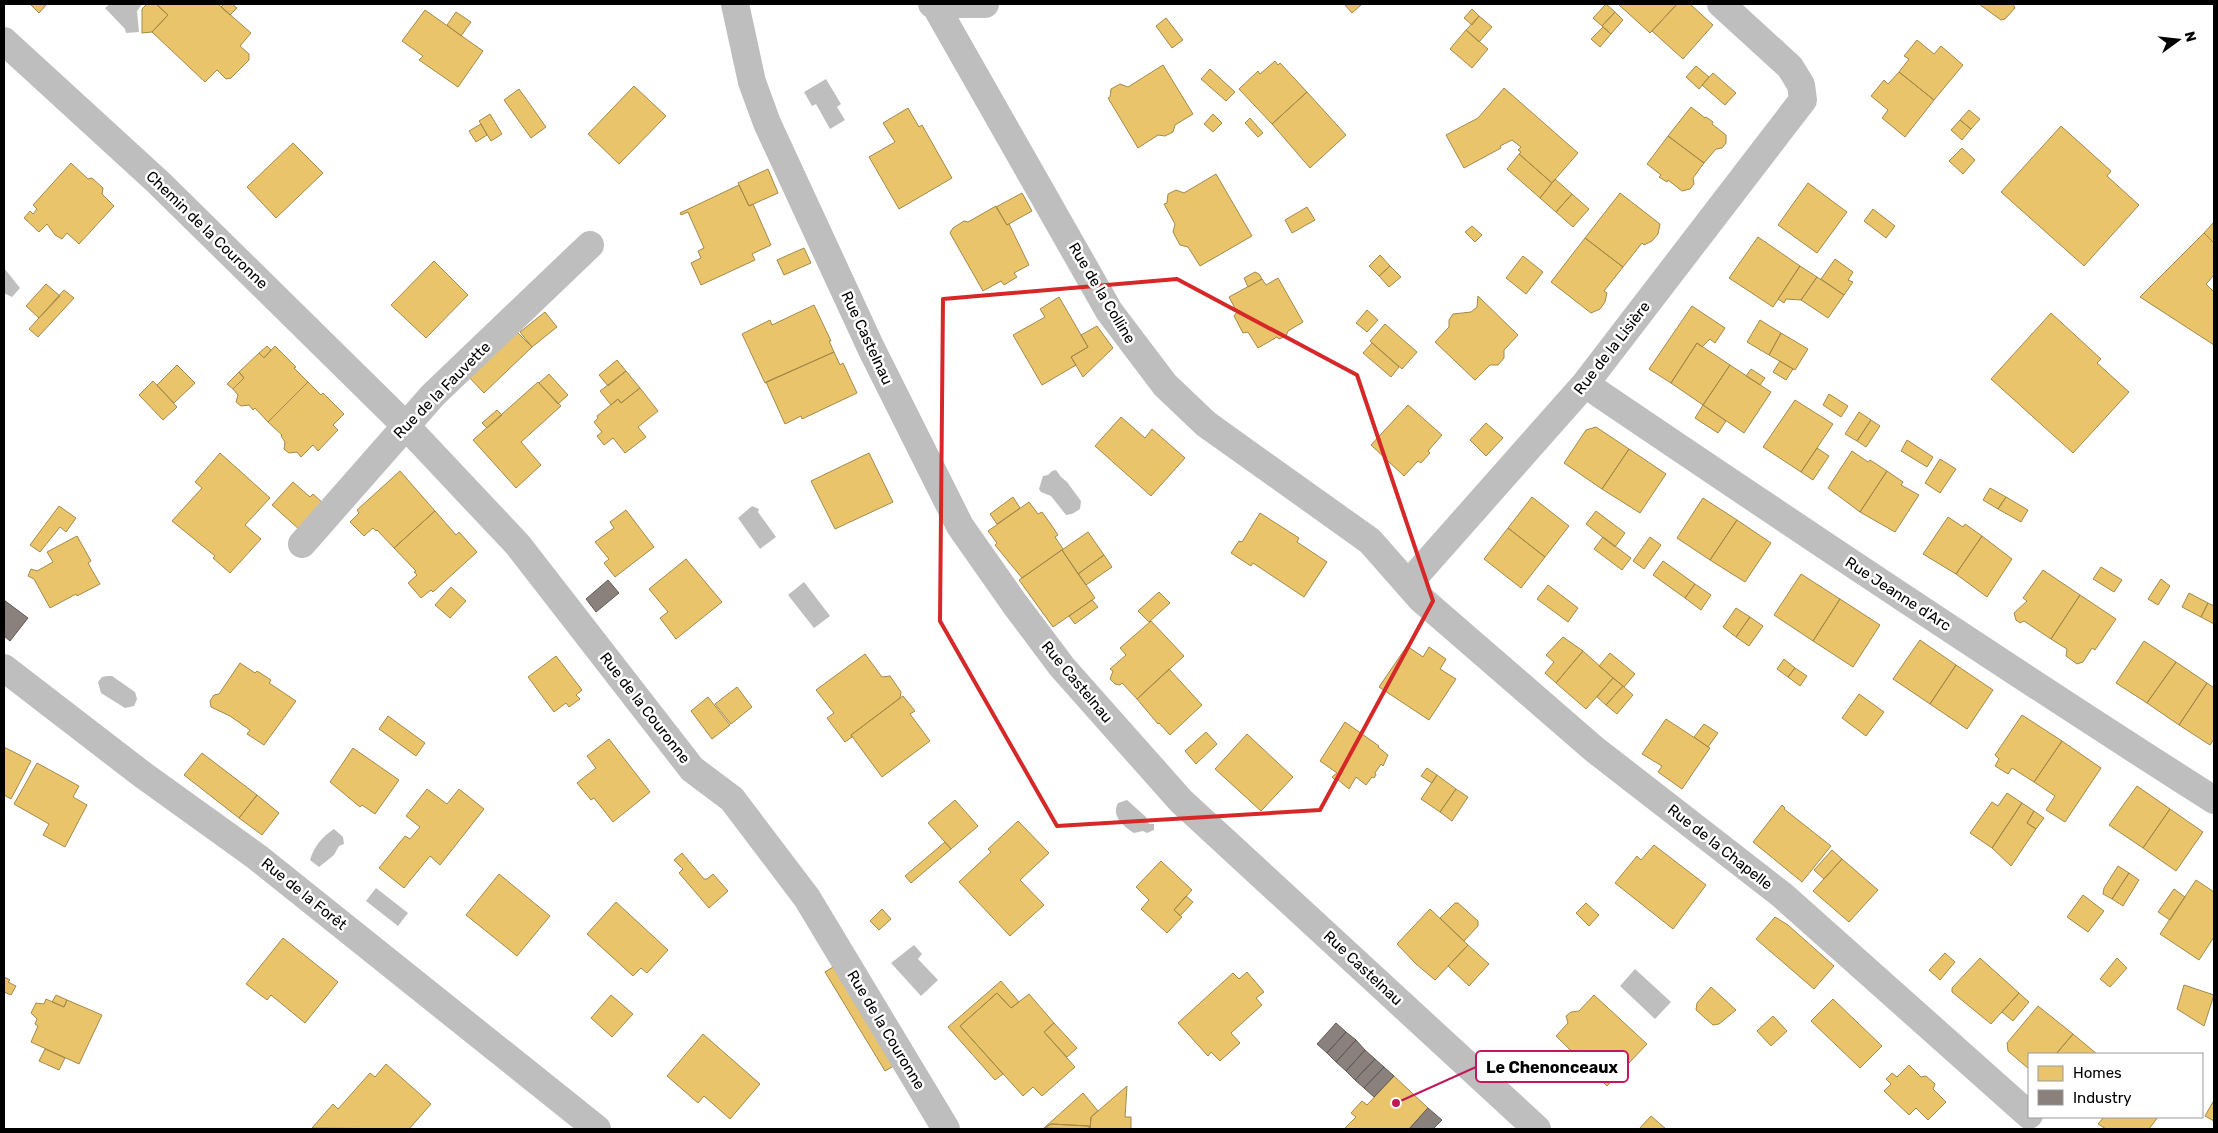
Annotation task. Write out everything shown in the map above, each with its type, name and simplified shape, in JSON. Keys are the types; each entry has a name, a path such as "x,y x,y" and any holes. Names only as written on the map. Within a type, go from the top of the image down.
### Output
{"street":[{"name":"Rue Castelnau","path":"736,4 752,82 767,123 871,348 960,526 1062,667 1181,801 1537,1129"},
{"path":"933,4 986,4"},
{"name":"Rue de la Colline","path":"933,4 1109,311 1164,385 1206,424 1370,541 1408,584"},
{"name":"Rue de la Lisière","path":"1408,584 1585,384 1803,100 1801,85 1790,67 1721,4"},
{"name":"Chemin de la Couronne","path":"4,41 158,182 405,425"},
{"name":"Rue de la Fauvette","path":"302,544 433,395 590,245"},
{"name":"Rue Jeanne d'Arc","path":"1585,384 2004,664 2214,800"},
{"name":"Rue de la Couronne","path":"405,425 518,545 692,769 732,799 807,898 946,1129"},
{"name":"Rue de la Chapelle","path":"1408,584 1421,599 1594,749 1782,895 2028,1114"},
{"name":"Rue de la Forêt","path":"4,668 143,775 257,857 597,1129"},
{"name":"Rue de la Chapelle","path":"2033,1118 2047,1129"}],"highlighted area":[{"path":"1177,279 1357,375 1433,601 1320,810 1057,826 940,621 943,299"}],"shaded area":[{"path":"110,4 142,4 137,11 139,32 126,33 125,29 105,8"},
{"path":"826,79 841,104 837,107 845,120 830,129 816,104 812,106 804,92"},
{"path":"4,268 20,288 12,297 4,293"},
{"path":"1056,470 1081,501 1080,509 1072,514 1066,515 1051,496 1041,492 1039,489 1043,476"},
{"path":"752,506 759,509 758,512 776,537 760,549 738,518"},
{"path":"804,582 830,616 814,628 788,595"},
{"path":"112,676 135,692 137,699 134,706 125,708 101,693 98,682 102,677"},
{"path":"1127,800 1146,817 1149,824 1154,824 1154,830 1147,833 1143,831 1134,833 1122,824 1117,816 1116,808 1118,803"},
{"path":"334,829 343,837 344,844 339,846 334,855 319,867 310,860 319,842"},
{"path":"376,888 408,913 398,926 366,901"},
{"path":"914,945 922,954 918,959 938,980 921,996 891,963"},
{"path":"1635,969 1671,1002 1655,1019 1620,986"}],"building: Homes":[{"path":"30,4 47,4 39,13"},
{"path":"147,4 156,4 168,15 152,32 142,33 142,9"},
{"path":"156,4 218,4 251,33 240,46 249,54 249,60 231,78 226,79 217,70 205,82 152,32 168,15"},
{"path":"224,4 232,4 237,8 230,15 221,7"},
{"path":"1344,4 1362,4 1352,13"},
{"path":"1606,4 1615,12 1602,26 1593,18"},
{"path":"1618,4 1677,4 1650,33"},
{"path":"1677,4 1690,4 1713,25 1683,59 1652,31"},
{"path":"1979,4 2013,4 2015,8 2005,19 2001,20"},
{"path":"1472,9 1479,16 1472,25 1464,18"},
{"path":"425,10 483,51 458,87 419,60 423,56 402,41"},
{"path":"456,12 471,22 461,36 447,25"},
{"path":"1615,12 1623,20 1611,34 1602,26"},
{"path":"1479,16 1492,27 1479,42 1466,30"},
{"path":"1166,18 1183,40 1172,48 1156,26"},
{"path":"1603,27 1611,34 1600,47 1591,39"},
{"path":"1466,30 1488,49 1472,68 1450,49"},
{"path":"1917,40 1934,54 1941,46 1963,65 1934,100 1899,72 1909,59 1904,56"},
{"path":"1275,61 1278,65 1280,63 1307,92 1272,124 1239,89 1258,71 1260,74"},
{"path":"1163,65 1193,114 1175,125 1173,132 1165,136 1158,135 1138,148 1108,98 1110,97 1111,89 1120,84 1128,87"},
{"path":"1696,66 1709,77 1699,89 1686,77"},
{"path":"1210,69 1235,92 1226,101 1201,79"},
{"path":"1899,72 1934,100 1905,137 1882,118 1888,110 1871,96 1884,80 1888,84"},
{"path":"1713,73 1736,93 1725,105 1702,85"},
{"path":"634,86 666,116 619,164 588,134"},
{"path":"1504,88 1578,153 1552,183 1519,154 1521,152 1518,150 1521,147 1512,140 1464,168 1446,135 1478,118"},
{"path":"519,89 546,127 531,138 504,100"},
{"path":"1307,92 1346,135 1310,168 1272,124"},
{"path":"1691,107 1713,122 1712,124 1726,135 1726,143 1722,148 1716,149 1704,163 1668,136"},
{"path":"908,108 919,127 922,125 952,178 899,209 869,157 895,142 883,123"},
{"path":"1969,110 1980,119 1971,129 1960,120"},
{"path":"490,114 502,134 491,141 479,121"},
{"path":"1213,114 1222,123 1213,132 1204,124"},
{"path":"1250,118 1263,133 1258,137 1245,123"},
{"path":"1960,120 1971,129 1962,140 1951,130"},
{"path":"481,124 487,135 476,142 469,131"},
{"path":"2061,126 2111,171 2107,176 2139,205 2084,266 2001,192"},
{"path":"1668,136 1704,163 1693,178 1694,184 1690,189 1682,191 1668,180 1667,182 1659,177 1661,175 1647,164"},
{"path":"293,143 323,173 276,218 247,187"},
{"path":"1962,148 1975,160 1963,174 1949,161"},
{"path":"1519,154 1552,183 1540,198 1507,169"},
{"path":"71,163 88,179 92,178 103,188 102,194 114,206 79,244 67,233 62,239 55,235 47,224 39,232 24,218 30,211 33,214 37,209 33,205"},
{"path":"768,169 778,193 749,206 738,183"},
{"path":"1216,174 1252,236 1200,266 1188,247 1180,245 1173,232 1175,224 1164,204 1167,203 1168,194 1176,190 1184,193"},
{"path":"1555,179 1572,194 1556,212 1540,198"},
{"path":"1808,183 1847,212 1817,253 1778,225"},
{"path":"739,185 749,206 753,204 771,245 752,254 755,260 701,285 691,263 701,258 698,251 704,248 688,212 681,215 680,213"},
{"path":"1022,193 1032,211 1007,225 996,207"},
{"path":"1620,193 1660,224 1658,234 1652,241 1644,245 1642,243 1623,267 1585,238"},
{"path":"1572,194 1589,209 1573,227 1556,212"},
{"path":"996,206 1007,225 1009,224 1029,265 1014,273 1017,277 1004,285 1001,281 983,291 950,233 953,228 964,221 968,222"},
{"path":"1307,207 1315,220 1292,233 1285,220"},
{"path":"1873,209 1895,226 1886,238 1864,221"},
{"path":"2214,222 2214,243 2204,233"},
{"path":"1472,226 1482,235 1475,242 1465,232"},
{"path":"2204,233 2214,243 2214,275 2206,284 2214,292 2214,345 2140,297"},
{"path":"1758,237 1800,266 1773,307 1729,278"},
{"path":"1585,238 1623,267 1604,291 1607,293 1605,302 1600,309 1591,313 1551,282"},
{"path":"804,248 811,263 784,275 777,260"},
{"path":"1380,255 1390,266 1379,276 1369,266"},
{"path":"1523,256 1543,272 1526,294 1506,278"},
{"path":"1835,259 1853,272 1848,280 1853,282 1844,295 1821,279"},
{"path":"434,261 468,295 426,338 391,305"},
{"path":"1390,266 1401,277 1389,287 1379,276"},
{"path":"1800,266 1817,277 1801,300 1786,299 1784,303 1778,299"},
{"path":"1255,272 1262,279 1248,287 1244,278"},
{"path":"1817,277 1844,295 1828,318 1801,300"},
{"path":"1278,278 1303,322 1288,331 1286,336 1279,339 1277,337 1258,348 1248,332 1243,333 1234,316 1237,312 1229,297 1262,279 1266,285"},
{"path":"46,284 60,296 39,318 26,306"},
{"path":"64,290 74,298 38,337 29,329"},
{"path":"1478,296 1518,335 1504,350 1504,358 1498,365 1490,365 1475,380 1435,342 1449,327 1449,320 1453,314 1471,312 1477,307"},
{"path":"1059,297 1088,347 1071,357 1076,365 1042,385 1013,335 1045,317 1040,309"},
{"path":"814,305 831,341 829,341 834,352 765,383 742,334 770,320 772,325"},
{"path":"1692,306 1725,328 1715,343 1710,339 1702,347 1697,343 1671,383 1649,369"},
{"path":"1367,310 1378,320 1367,332 1356,323"},
{"path":"545,312 557,327 532,347 520,332"},
{"path":"2051,313 2101,359 2097,363 2129,392 2073,453 1991,379"},
{"path":"1760,320 1781,333 1769,355 1747,342"},
{"path":"1385,324 1417,352 1402,369 1370,341"},
{"path":"1097,326 1113,348 1083,377 1071,357 1088,347 1081,335"},
{"path":"514,329 532,347 484,393 466,374"},
{"path":"1781,333 1808,349 1795,370 1769,355"},
{"path":"1372,343 1399,367 1391,377 1363,353"},
{"path":"1697,343 1730,365 1703,405 1671,383"},
{"path":"267,346 271,350 264,358 259,353"},
{"path":"275,346 308,382 268,422 255,408 253,410 249,405 241,406 236,402 238,395 233,389 244,378 239,372 259,353 264,358"},
{"path":"834,352 840,365 843,363 857,393 802,419 801,416 785,424 766,382"},
{"path":"617,360 626,371 608,386 599,375"},
{"path":"1780,361 1793,369 1786,380 1773,372"},
{"path":"177,365 195,383 174,403 157,385"},
{"path":"1730,365 1771,392 1744,433 1703,405"},
{"path":"1751,369 1765,378 1760,385 1746,376"},
{"path":"626,371 640,388 621,403 618,399 611,405 600,391"},
{"path":"239,372 244,378 233,389 227,384"},
{"path":"549,374 568,395 558,404 539,383"},
{"path":"153,381 177,407 163,420 139,395"},
{"path":"308,382 321,395 323,393 344,414 333,425 338,430 318,451 313,445 301,457 297,452 289,453 284,449 285,442 282,435 268,422"},
{"path":"538,382 561,406 521,442 541,465 516,488 473,440"},
{"path":"640,388 658,411 638,427 646,437 625,453 613,438 604,445 597,436 602,432 594,422 598,418 597,416 618,399 621,403"},
{"path":"1829,394 1848,406 1841,417 1823,405"},
{"path":"1795,400 1833,424 1801,472 1763,447"},
{"path":"1408,405 1442,435 1428,451 1430,453 1421,463 1418,461 1404,476 1371,445"},
{"path":"1703,405 1726,421 1718,433 1695,418"},
{"path":"497,410 502,415 487,428 482,423"},
{"path":"1859,412 1871,420 1857,441 1845,434"},
{"path":"1121,417 1145,438 1152,429 1185,458 1151,496 1095,446"},
{"path":"1871,420 1880,426 1866,447 1857,441"},
{"path":"1486,423 1503,438 1486,456 1470,440"},
{"path":"1596,427 1629,449 1602,489 1564,463 1586,430"},
{"path":"1907,440 1933,457 1927,467 1901,451"},
{"path":"1817,448 1829,456 1813,480 1801,472"},
{"path":"1629,449 1666,474 1640,513 1602,489"},
{"path":"1852,451 1868,462 1870,460 1887,471 1860,512 1828,488"},
{"path":"220,453 270,498 245,525 261,539 230,573 213,558 215,556 172,521 202,488 195,482"},
{"path":"869,453 893,502 835,529 811,481"},
{"path":"1940,459 1956,469 1940,493 1925,483"},
{"path":"400,471 435,511 394,548 377,530 373,528 364,536 350,522 359,513 357,510"},
{"path":"1887,471 1903,482 1901,485 1919,495 1895,532 1860,512"},
{"path":"293,482 310,497 313,494 324,504 300,530 272,505"},
{"path":"1990,488 2006,497 1998,509 1983,500"},
{"path":"1013,497 1020,508 997,524 990,514"},
{"path":"1532,497 1569,526 1545,557 1508,528"},
{"path":"2006,497 2028,510 2021,522 1998,509"},
{"path":"1703,498 1737,520 1710,560 1677,538"},
{"path":"1029,502 1038,514 1042,512 1058,535 1055,537 1063,549 1022,578 995,545 997,543 988,531"},
{"path":"59,506 76,518 66,532 60,527 40,552 30,545"},
{"path":"626,510 654,547 615,577 604,563 609,559 595,542 614,528 610,522"},
{"path":"435,511 456,535 459,532 477,552 433,592 431,590 421,598 408,583 417,575 414,572 416,571 394,548"},
{"path":"1596,511 1625,533 1615,547 1586,524"},
{"path":"1260,513 1299,538 1297,542 1327,562 1304,597 1253,563 1251,566 1231,553 1239,541 1242,542"},
{"path":"1948,517 1963,527 1965,524 1982,536 1956,574 1923,554"},
{"path":"1737,520 1771,543 1745,582 1710,560"},
{"path":"1508,528 1545,557 1521,588 1484,559"},
{"path":"1088,532 1104,555 1078,574 1062,550"},
{"path":"77,536 91,561 88,563 100,584 50,608 34,579 28,576 31,569 37,571 53,562 47,552"},
{"path":"1982,536 2012,559 1987,597 1956,574"},
{"path":"1603,537 1631,558 1622,570 1594,549"},
{"path":"1650,537 1661,545 1644,569 1633,561"},
{"path":"1062,550 1095,598 1053,627 1019,580"},
{"path":"1104,555 1112,567 1086,585 1078,574"},
{"path":"686,559 722,602 676,639 660,618 668,612 649,589"},
{"path":"1663,561 1695,584 1685,598 1653,575"},
{"path":"2101,567 2122,580 2114,592 2093,579"},
{"path":"2043,570 2080,595 2051,639 2024,621 2020,623 2016,620 2014,613 2027,601 2023,598"},
{"path":"1801,574 1840,599 1813,641 1774,615"},
{"path":"2161,579 2170,586 2158,605 2148,599"},
{"path":"1695,584 1711,595 1701,610 1685,598"},
{"path":"1548,585 1578,608 1568,622 1537,599"},
{"path":"451,587 466,601 450,618 435,605"},
{"path":"1159,592 1170,603 1149,622 1138,611"},
{"path":"2189,593 2208,603 2201,617 2182,607"},
{"path":"2080,595 2116,619 2095,650 2092,648 2083,662 2077,664 2066,656 2067,649 2051,639"},
{"path":"1840,599 1880,625 1853,667 1813,641"},
{"path":"1092,600 1098,607 1075,624 1069,616"},
{"path":"2208,603 2214,606 2214,624 2201,617"},
{"path":"1736,608 1750,617 1736,637 1723,627"},
{"path":"1750,617 1763,626 1749,646 1736,637"},
{"path":"1151,621 1184,656 1137,699 1122,683 1120,685 1115,684 1110,679 1113,671 1110,669 1126,655 1120,648"},
{"path":"1563,637 1583,651 1556,683 1545,673 1554,662 1546,655"},
{"path":"1920,640 1956,665 1930,704 1893,679"},
{"path":"2144,641 2176,662 2147,703 2116,683"},
{"path":"1407,646 1423,657 1429,647 1446,659 1440,669 1456,679 1429,720 1379,687"},
{"path":"1583,651 1613,678 1586,709 1556,683"},
{"path":"1610,653 1635,674 1624,687 1599,666"},
{"path":"865,654 882,677 890,676 901,692 900,698 851,735 852,737 845,742 827,718 834,713 816,690"},
{"path":"556,656 582,690 576,695 580,699 569,707 566,703 554,712 528,677"},
{"path":"1784,659 1795,668 1788,677 1777,669"},
{"path":"2176,662 2207,683 2179,725 2147,703"},
{"path":"240,663 255,673 257,671 271,680 269,683 296,701 264,745 247,734 250,730 230,716 211,707 210,701 214,695 219,694"},
{"path":"1956,665 1993,690 1967,729 1930,704"},
{"path":"1795,668 1807,676 1800,686 1788,677"},
{"path":"1169,669 1202,705 1170,735 1137,699"},
{"path":"1613,678 1623,686 1606,705 1597,697"},
{"path":"2207,683 2214,688 2214,739 2210,745 2179,725"},
{"path":"1623,686 1633,695 1617,714 1606,705"},
{"path":"737,687 752,707 731,724 715,704"},
{"path":"1859,694 1884,712 1866,736 1842,718"},
{"path":"903,696 915,711 910,714 930,741 882,777 851,735"},
{"path":"708,697 730,725 712,739 691,711"},
{"path":"2022,715 2062,741 2034,782 2012,768 2008,774 1995,766 1999,759 1995,755"},
{"path":"388,716 425,743 416,756 379,729"},
{"path":"1666,719 1710,748 1682,789 1658,772 1662,766 1642,754"},
{"path":"1345,722 1379,746 1388,755 1383,766 1381,764 1374,778 1372,777 1366,785 1356,777 1349,789 1336,778 1335,780 1332,777 1337,773 1320,761"},
{"path":"1704,724 1718,733 1708,747 1694,737"},
{"path":"1206,732 1217,744 1196,764 1185,751"},
{"path":"1247,734 1293,777 1261,811 1215,769"},
{"path":"609,739 650,792 613,822 594,798 591,800 577,783 596,768 587,756"},
{"path":"2062,741 2101,768 2065,822 2046,810 2055,796 2034,782"},
{"path":"4,747 31,761 11,799 4,795"},
{"path":"353,748 399,780 375,814 362,805 360,807 330,782"},
{"path":"202,753 257,795 239,818 184,775"},
{"path":"37,763 79,786 73,797 87,805 65,847 43,835 49,824 14,804"},
{"path":"1427,768 1437,775 1432,783 1421,776"},
{"path":"1437,775 1456,789 1440,812 1421,799"},
{"path":"2137,786 2170,809 2143,848 2109,825"},
{"path":"427,789 447,804 459,789 484,809 440,865 430,856 404,888 379,868 405,836 410,839 420,827 406,816"},
{"path":"1456,789 1468,797 1452,821 1440,812"},
{"path":"2007,793 2022,803 1992,848 1970,833 1992,802 1998,806"},
{"path":"257,795 279,813 262,835 239,818"},
{"path":"955,800 978,826 951,849 928,823"},
{"path":"2022,803 2034,811 2027,823 2036,829 2011,866 1992,848"},
{"path":"1782,805 1784,809 1831,846 1802,882 1753,842"},
{"path":"2170,809 2203,832 2176,871 2143,848"},
{"path":"2034,811 2044,818 2036,829 2027,823"},
{"path":"1018,821 1049,853 1020,880 1044,905 1010,936 959,882 991,852 988,849"},
{"path":"945,842 951,849 911,883 905,876"},
{"path":"1654,845 1706,885 1673,929 1615,883 1637,856 1641,860"},
{"path":"1832,850 1842,859 1824,879 1814,870"},
{"path":"682,853 704,879 713,874 728,891 709,908 679,873 683,869 674,860"},
{"path":"1842,859 1878,890 1849,922 1813,891"},
{"path":"1161,861 1192,890 1174,910 1182,917 1167,933 1141,909 1149,900 1136,887"},
{"path":"2118,866 2129,873 2112,899 2103,894 2104,888"},
{"path":"2129,873 2139,880 2123,906 2112,899"},
{"path":"499,874 550,916 517,956 466,915"},
{"path":"2196,880 2214,892 2214,937 2199,960 2160,934"},
{"path":"2174,889 2185,897 2170,920 2158,912"},
{"path":"2083,895 2104,911 2088,932 2067,917"},
{"path":"1186,896 1193,902 1180,916 1174,910"},
{"path":"616,902 668,950 647,973 641,968 633,976 587,934"},
{"path":"1455,903 1458,903 1478,921 1478,926 1464,941 1440,918"},
{"path":"1586,903 1599,915 1589,926 1576,913"},
{"path":"882,909 891,919 879,930 870,921"},
{"path":"1430,909 1468,945 1435,980 1397,944"},
{"path":"1775,917 1788,925 1834,966 1814,989 1756,939"},
{"path":"283,938 338,982 305,1023 271,995 267,1000 246,984"},
{"path":"1468,945 1489,964 1469,986 1448,966"},
{"path":"1945,953 1955,962 1940,980 1929,970"},
{"path":"1980,958 2019,993 1991,1024 1952,992 1952,988"},
{"path":"2117,958 2127,968 2110,987 2100,979"},
{"path":"838,964 899,1063 885,1071 825,972"},
{"path":"1247,972 1264,992 1256,998 1262,1005 1231,1033 1240,1043 1220,1061 1211,1052 1208,1056 1178,1023 1233,973 1239,979"},
{"path":"4,977 10,980 8,982 16,986 11,995 4,992"},
{"path":"1001,981 1019,1002 1011,1008 997,993 960,1026 1003,1074 995,1080 948,1027"},
{"path":"2184,985 2214,995 2204,1026 2177,1009"},
{"path":"1711,987 1736,1010 1719,1024 1713,1025 1696,1010 1697,1003"},
{"path":"997,993 1011,1008 1029,994 1054,1023 1044,1032 1075,1067 1042,1096 1033,1087 1023,1096 960,1026"},
{"path":"2019,993 2029,1002 2013,1021 2002,1012"},
{"path":"56,995 67,1000 64,1007 52,1002"},
{"path":"611,995 633,1014 612,1037 591,1018"},
{"path":"1594,995 1647,1044 1607,1086 1556,1036 1568,1023 1566,1016 1571,1012 1579,1011"},
{"path":"46,999 64,1007 67,1000 102,1015 79,1064 31,1042 38,1026 35,1024 37,1019 31,1013 36,1003 44,1004"},
{"path":"1833,999 1882,1046 1860,1068 1811,1021"},
{"path":"2038,1006 2073,1034 2057,1053 2028,1053 2028,1068 2008,1051 2007,1043"},
{"path":"1773,1016 1787,1031 1771,1046 1757,1031"},
{"path":"1054,1023 1077,1048 1067,1057 1044,1032"},
{"path":"703,1034 760,1084 730,1119 704,1096 698,1103 667,1076"},
{"path":"2073,1034 2096,1053 2057,1053"},
{"path":"45,1049 65,1058 59,1070 39,1061"},
{"path":"386,1064 431,1104 409,1129 312,1128 333,1104 338,1109 370,1073 375,1077"},
{"path":"1909,1065 1921,1077 1926,1076 1935,1084 1933,1089 1946,1102 1928,1120 1916,1108 1909,1115 1884,1091 1891,1084 1886,1079 1892,1073 1897,1077"},
{"path":"1394,1076 1428,1108 1409,1129 1344,1129 1356,1117 1351,1113 1362,1101 1367,1105"},
{"path":"1127,1086 1125,1117 1131,1117 1131,1129 1090,1129 1091,1117"},
{"path":"1083,1093 1098,1111 1091,1117 1090,1129 1089,1126 1051,1124 1044,1128"},
{"path":"2214,1100 2214,1121 2205,1116"},
{"path":"1651,1116 1666,1129 1639,1129"},
{"path":"2103,1118 2157,1118 2149,1129 2106,1129 2098,1124"},
{"path":"1051,1124 1089,1126 1089,1129 1045,1128"}],"building: Industry":[{"path":"608,580 619,593 596,612 586,599"},
{"path":"4,600 28,618 10,641 4,636"},
{"path":"1336,1023 1346,1032 1327,1053 1317,1044"},
{"path":"1346,1032 1356,1040 1336,1062 1327,1053"},
{"path":"1356,1040 1365,1050 1346,1071 1336,1062"},
{"path":"1365,1050 1375,1059 1355,1080 1346,1071"},
{"path":"1375,1059 1384,1067 1364,1088 1355,1080"},
{"path":"1384,1067 1394,1076 1374,1097 1364,1088"},
{"path":"1428,1108 1442,1120 1433,1129 1409,1129"}],"place":[{"name":"Le Chenonceaux","path":"1396,1103"}]}
